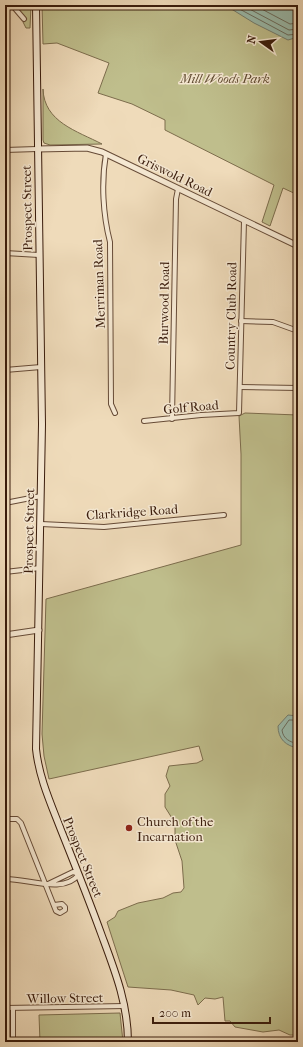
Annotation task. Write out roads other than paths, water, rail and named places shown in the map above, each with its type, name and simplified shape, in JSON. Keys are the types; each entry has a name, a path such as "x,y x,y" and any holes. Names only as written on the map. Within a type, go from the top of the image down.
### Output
{"main road":[{"name":"Prospect Street","path":"36,5 41,366 41,524 35,732 36,754 47,795 79,874 115,971 125,1006 128,1042"}],"street":[{"path":"12,5 24,19"},
{"name":"Griswold Road","path":"37,149 87,148 106,154 298,246"},
{"path":"5,150 37,149"},
{"name":"Merriman Road","path":"106,154 104,171 104,216 110,242 111,404 115,413"},
{"name":"Burwood Road","path":"172,419 176,199 178,189"},
{"name":"Country Club Road","path":"239,413 244,220"},
{"path":"5,253 39,255"},
{"path":"241,321 273,322 298,331"},
{"path":"5,370 41,366"},
{"path":"240,386 298,388"},
{"name":"Golf Road","path":"144,421 239,413"},
{"path":"5,503 41,496"},
{"name":"Clarkridge Road","path":"41,524 104,527 224,515"},
{"path":"5,572 40,568"},
{"path":"5,635 39,630"},
{"path":"5,819 17,819 20,821 54,905"},
{"path":"5,878 21,879 46,885 74,872 79,874"},
{"name":"Willow Street","path":"5,1008 125,1006"},
{"path":"13,1008 13,1042"}],"water":[{"path":"225,5 297,5 298,37 288,40 254,23"},
{"path":"288,715 298,716 298,748 286,744 279,735 278,726"}],"place":[{"name":"Church of the Incarnation","path":"129,828"}],"park label":[{"name":"Mill Woods Park","path":"225,78"}]}
